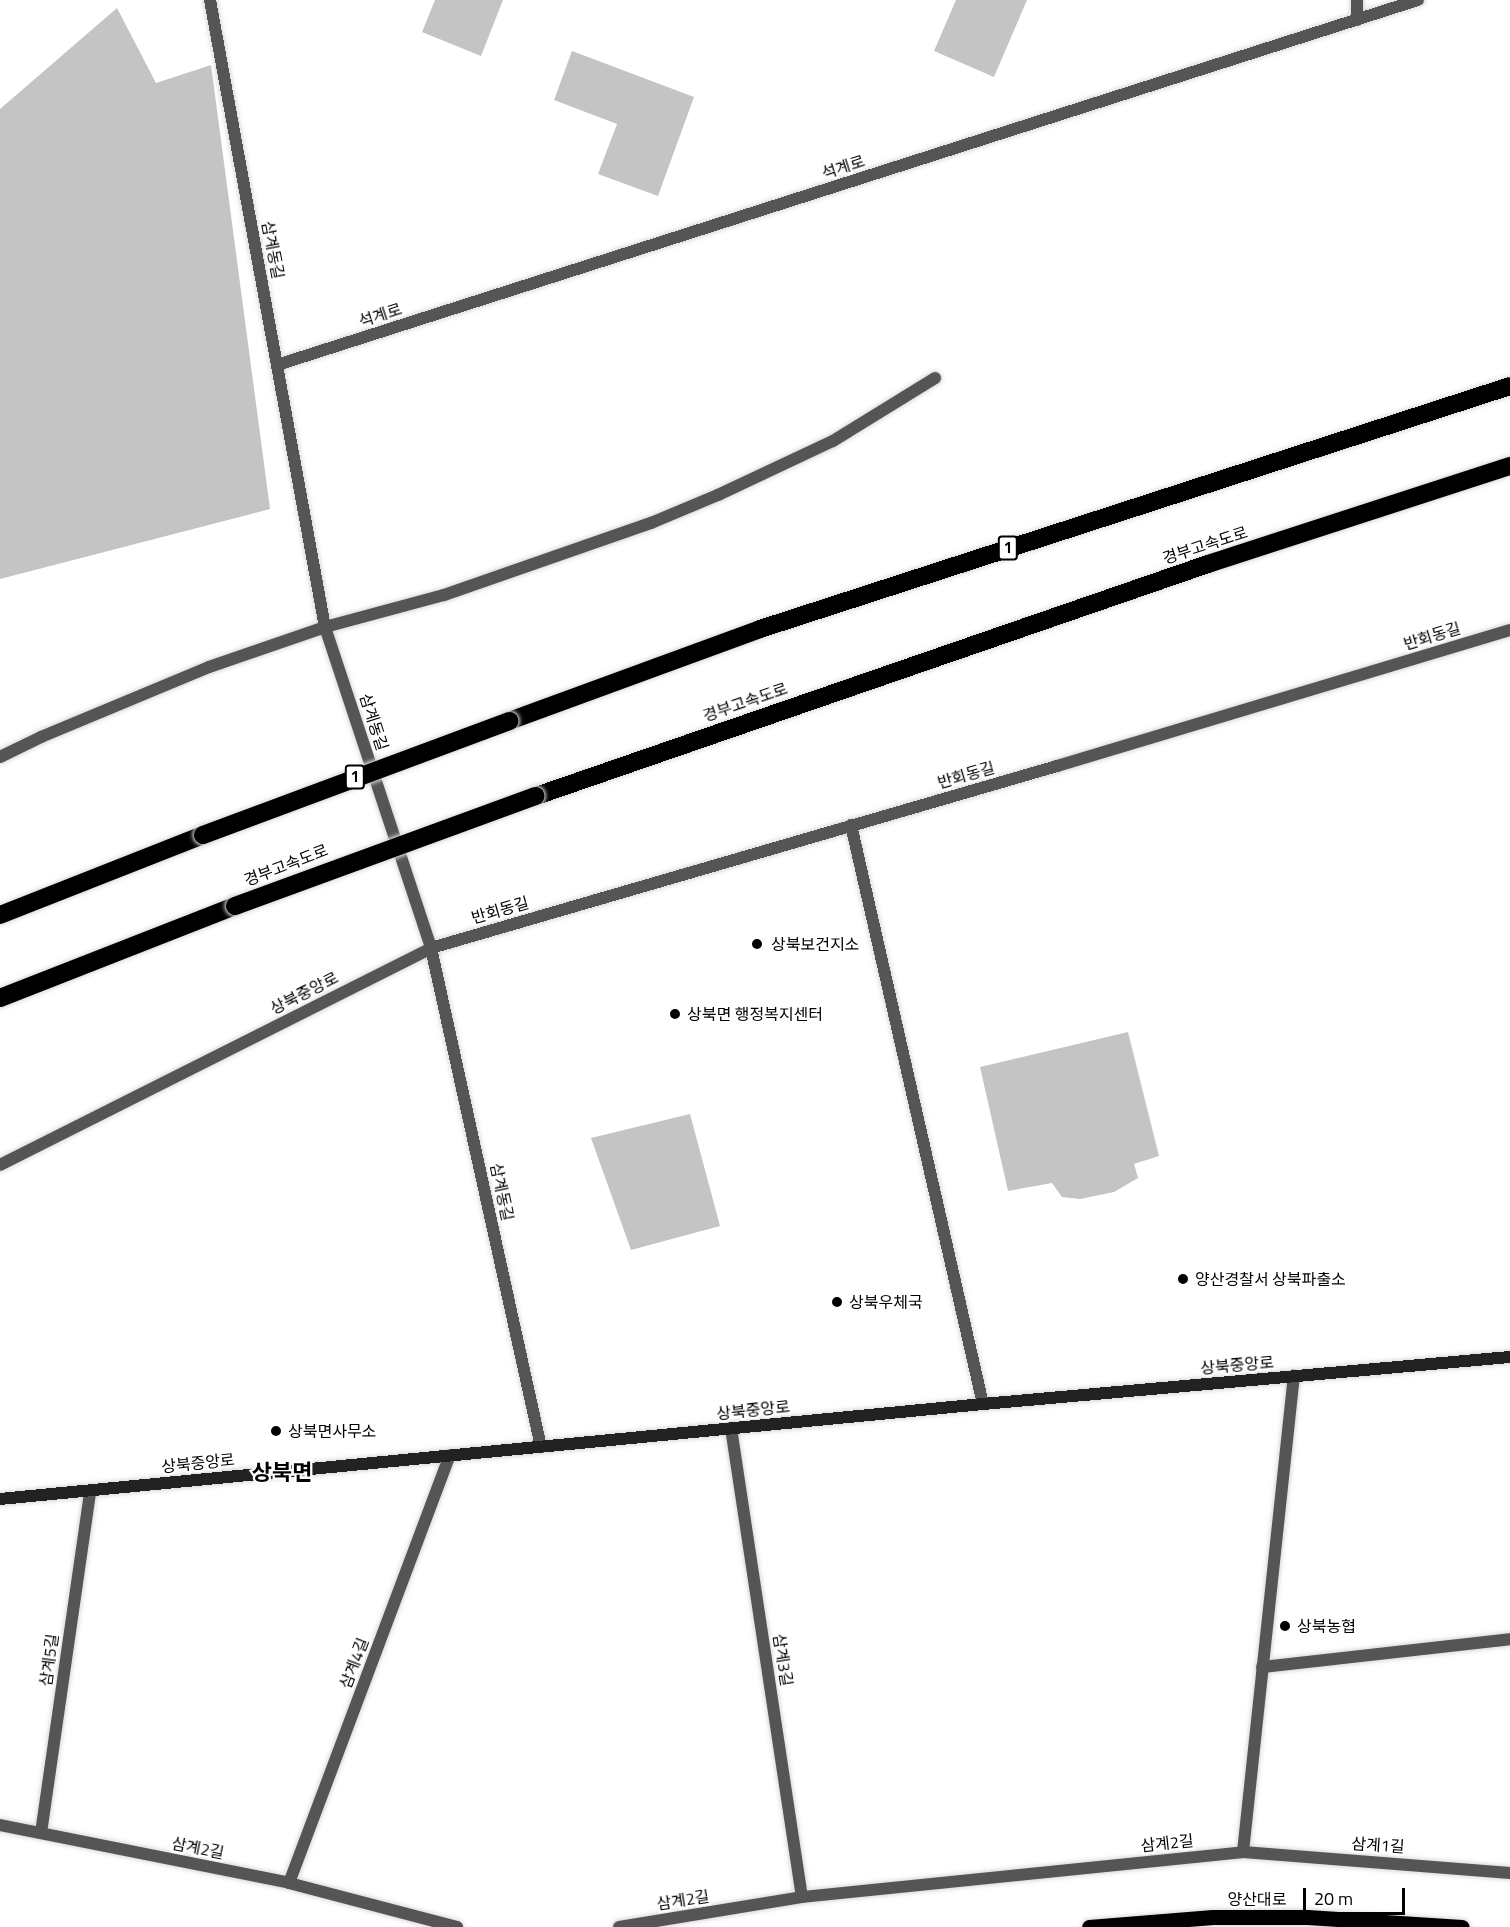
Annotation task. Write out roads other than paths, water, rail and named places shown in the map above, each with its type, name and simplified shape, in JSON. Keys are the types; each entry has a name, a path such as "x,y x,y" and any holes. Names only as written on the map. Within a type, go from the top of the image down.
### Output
{"highway":[{"name":"1","path":"0,915 203,835 760,628 1510,386"},
{"name":"경부고속도로","path":"0,998 235,906 536,796 1197,568 1510,466"}],"main road":[{"name":"상북중앙로","path":"0,1499 983,1404 1510,1357"},
{"name":"양산대로","path":"1089,1927 1224,1917 1307,1917 1462,1927"}],"street":[{"name":"삼계동길","path":"210,0 325,627 431,948 541,1447"},
{"path":"1357,0 1357,20"},
{"name":"석계로","path":"277,365 1418,0"},
{"path":"0,757 41,737 209,667 325,627 444,595 651,522 718,495 833,441 935,378"},
{"name":"반회동길","path":"431,948 1057,766 1510,630"},
{"path":"851,825 983,1404"},
{"name":"상북중앙로","path":"0,1165 431,948"},
{"path":"1243,1852 1294,1376"},
{"name":"삼계3길","path":"731,1428 802,1897"},
{"name":"삼계4길","path":"289,1883 450,1455"},
{"name":"삼계5길","path":"40,1833 90,1491"},
{"path":"1262,1667 1510,1639"},
{"name":"삼계2길","path":"0,1825 289,1883 457,1927"},
{"name":"삼계2길","path":"620,1927 802,1897 1243,1852"},
{"name":"삼계1길","path":"1243,1852 1510,1873"}],"place":[{"name":"상북보건지소","path":"757,944"},
{"name":"상북면 행정복지센터","path":"675,1014"},
{"name":"양산경찰서 상북파출소","path":"1183,1279"},
{"name":"상북우체국","path":"837,1302"},
{"name":"상북면사무소","path":"276,1431"},
{"name":"상북농협","path":"1285,1626"}],"district":[{"name":"상북면","path":"282,1473"}]}
